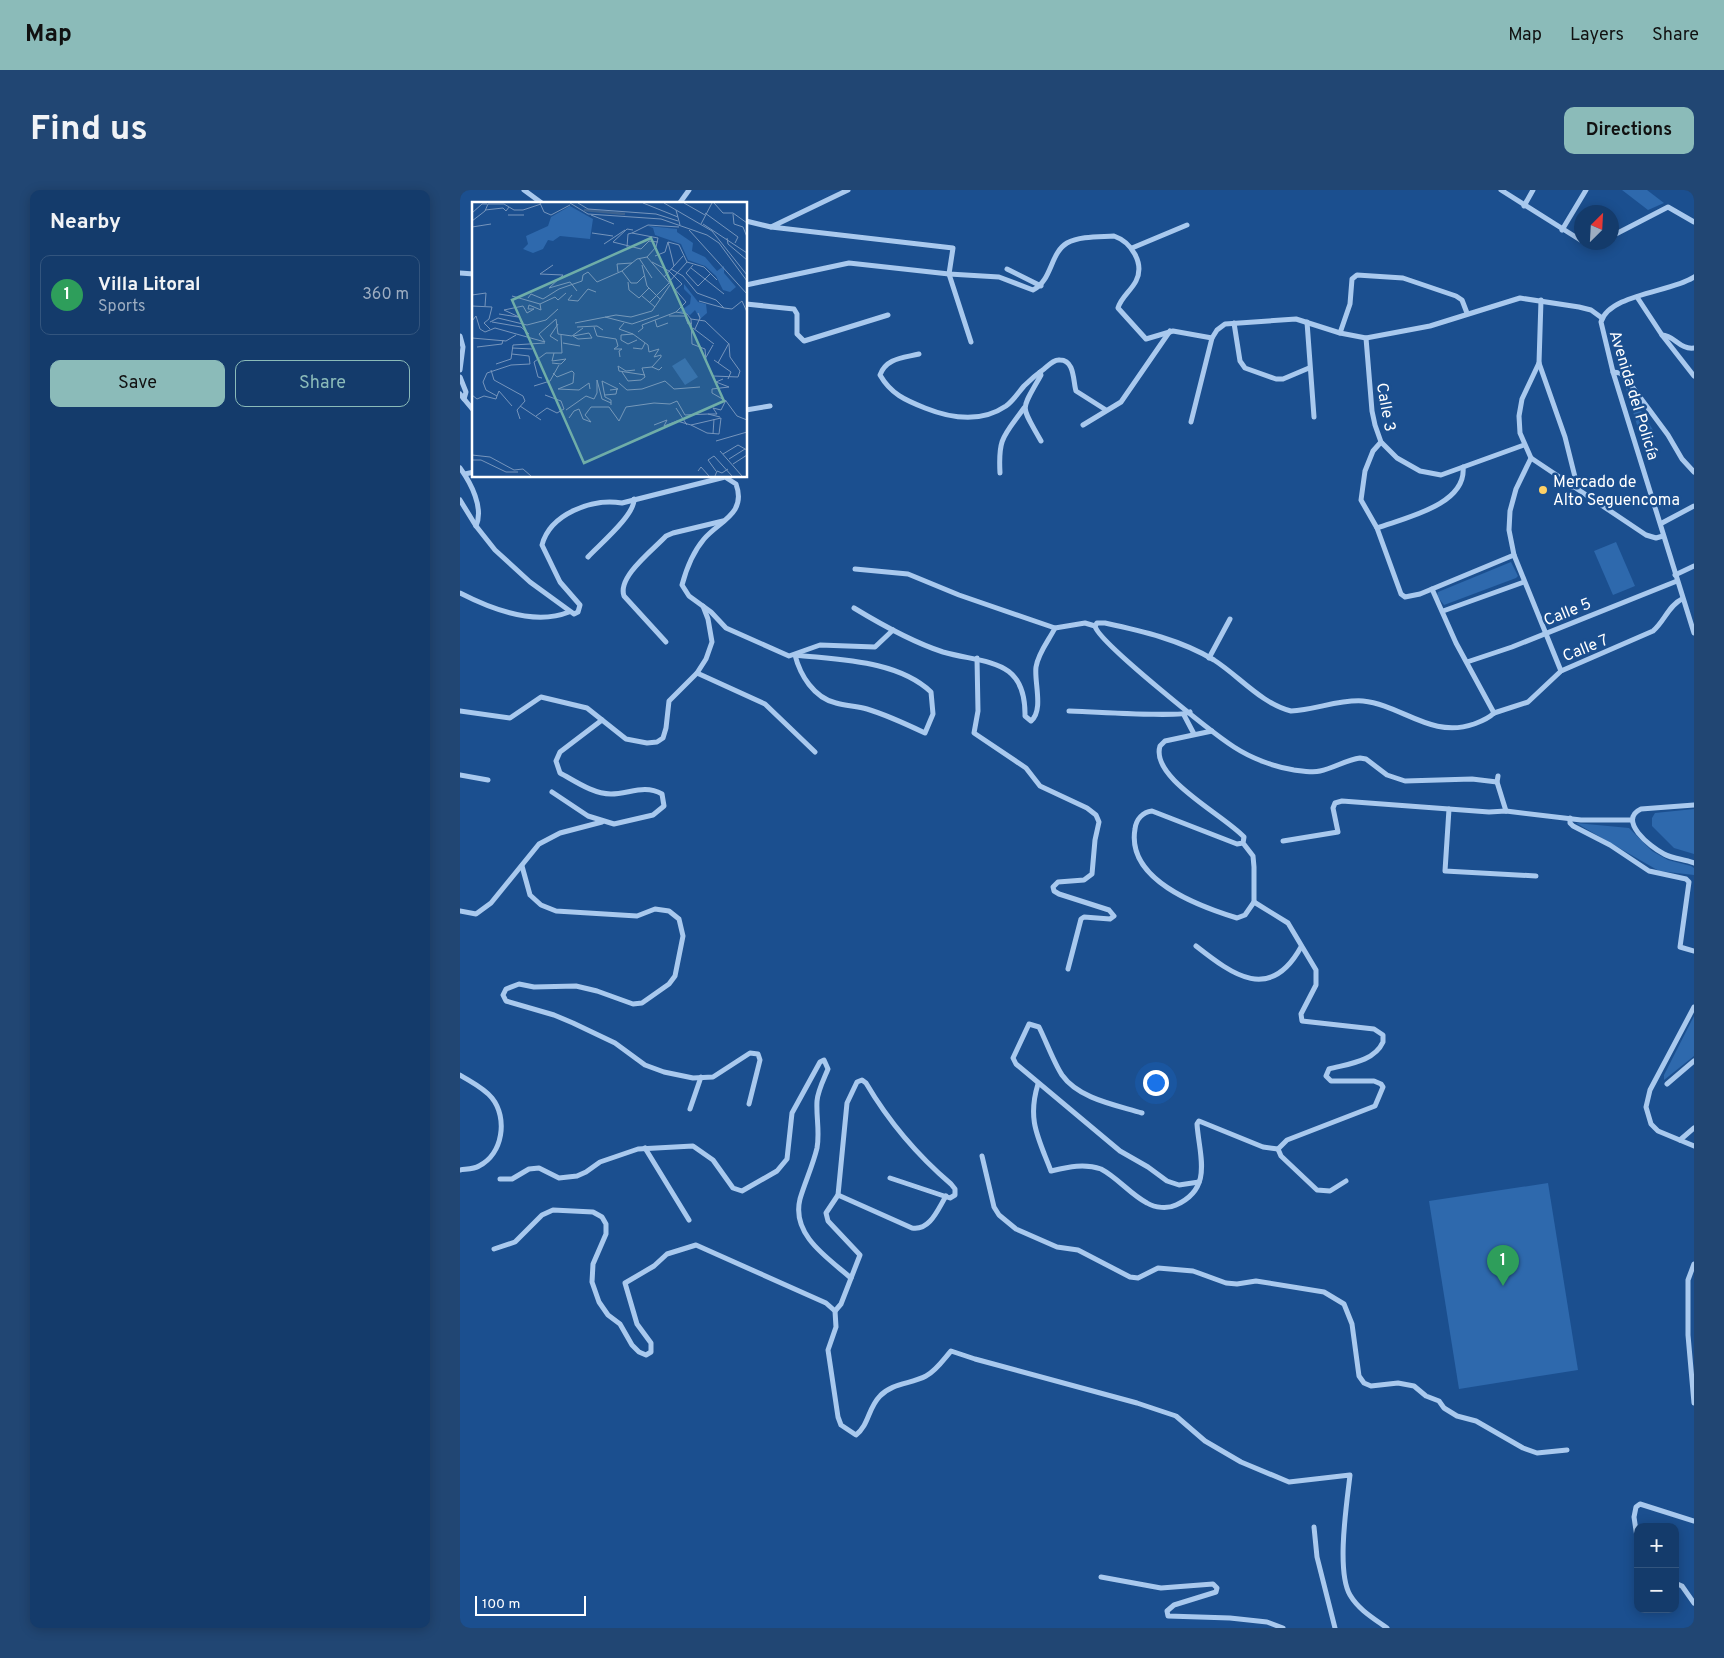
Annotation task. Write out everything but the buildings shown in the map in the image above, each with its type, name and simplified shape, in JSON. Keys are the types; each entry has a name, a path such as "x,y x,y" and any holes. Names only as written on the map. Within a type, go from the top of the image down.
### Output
{"street":[{"path":"524,190 541,202"},
{"path":"680,202 689,190"},
{"path":"771,227 848,190"},
{"path":"1501,190 1574,237"},
{"path":"1524,206 1533,190"},
{"path":"1562,230 1586,190"},
{"path":"1619,232 1668,207 1694,222"},
{"path":"748,221 771,227 953,248 949,274 971,342"},
{"path":"1132,248 1187,225"},
{"path":"748,285 849,263 949,274 999,277 1033,290 1042,286 1060,250 1066,244 1076,240 1114,236 1132,248 1138,262 1138,275 1132,288 1120,302 1118,308 1146,338 1170,331 1182,331 1212,338"},
{"path":"1008,269 1042,286"},
{"path":"1340,333 1350,304 1354,276 1411,280 1456,296 1462,300 1467,313"},
{"name":"Avenida del Policía","path":"1694,277 1681,284 1637,297 1611,309 1602,318 1601,327 1613,372 1662,523 1662,536 1694,634"},
{"path":"1637,297 1662,335 1694,376"},
{"path":"1191,422 1212,338 1220,328 1234,323 1296,319 1340,333 1366,338 1430,326 1520,298 1541,300 1590,310 1602,318"},
{"path":"1541,300 1539,363 1522,399 1519,416 1520,433 1524,445 1531,458 1572,487 1646,535 1662,536"},
{"path":"748,304 794,309 797,314 797,334 804,341 888,315"},
{"path":"1307,322 1308,368 1314,417"},
{"path":"1234,323 1240,361 1245,368 1276,379 1308,368"},
{"path":"1083,426 1121,402 1170,331"},
{"path":"1662,335 1668,335 1683,347 1694,348"},
{"path":"460,336 463,347 460,370"},
{"name":"Calle 3","path":"1366,338 1372,411 1381,442 1397,458 1430,474 1441,475 1524,445"},
{"path":"919,354 890,361 883,366 880,375 887,386 899,398 944,416 962,418 992,413 1006,406 1054,360 1064,360 1074,376 1076,391 1106,410"},
{"path":"1539,363 1545,374 1567,445 1575,477 1572,487"},
{"path":"1000,473 999,449 1002,438 1024,408 1026,399 1041,375 1040,372"},
{"path":"1613,372 1620,373 1625,377 1668,435 1682,459 1694,472"},
{"path":"460,377 466,392 462,396 472,408"},
{"path":"748,410 770,406"},
{"path":"1024,408 1041,441"},
{"path":"1381,442 1373,452 1362,485 1361,500 1377,528 1401,594 1404,597 1410,597 1432,589 1514,554"},
{"path":"1531,458 1516,489 1510,511 1509,530 1514,554 1524,582 1561,671"},
{"path":"1377,528 1448,501 1460,486 1463,467"},
{"path":"460,468 479,511 476,526"},
{"path":"464,474 472,472"},
{"path":"460,500 476,526 495,550 512,566 574,614 578,612 580,605 560,582 556,570 542,545 544,536 574,510 585,505 610,501 622,503 721,478"},
{"path":"727,478 736,484 739,492 736,505 728,519 702,540 687,568 682,585 689,596 703,606 726,628 783,655 795,655 872,663 922,683 931,692 934,714 925,733 864,708 834,703 818,694 800,672 795,655"},
{"path":"588,558 628,515 634,500"},
{"path":"1662,523 1694,506"},
{"path":"666,642 624,596 622,590 625,578 666,536 728,519"},
{"name":"Calle 5","path":"1467,662 1544,634 1676,578 1694,566"},
{"path":"854,608 893,630 943,652 978,658 1001,665 1018,681 1025,702 1025,716 1031,721 1036,714 1036,666 1055,628 959,595 908,574 855,569"},
{"path":"1443,611 1524,582"},
{"path":"1432,589 1494,713"},
{"path":"460,593 481,604 511,613 546,617 558,616 569,612"},
{"name":"Calle 7","path":"1055,628 1085,623 1095,626 1097,623 1105,623 1170,640 1209,658 1282,709 1291,711 1363,701 1394,710 1408,718 1456,728 1490,718 1494,713 1528,702 1561,671 1652,631 1662,624 1674,604 1682,599"},
{"path":"460,711 510,718 541,697 587,708 626,739 647,743 657,742 663,738 666,728 669,701 696,673 706,659 712,642 708,619 703,606"},
{"path":"1209,658 1230,619"},
{"path":"1095,626 1104,640 1187,714 1249,755 1270,764 1293,770 1319,772 1360,758 1366,759 1387,775 1405,781 1498,779 1506,811"},
{"path":"795,655 820,645 875,647 893,630"},
{"path":"978,658 978,711 974,733 1026,768 1040,786 1087,808 1096,815 1100,822 1095,840 1092,874 1084,880 1058,882 1053,887 1054,891 1059,894 1109,910 1114,916 1110,919 1081,919 1068,969"},
{"path":"696,673 765,704 816,752"},
{"path":"1069,711 1187,714"},
{"path":"1187,714 1194,734"},
{"path":"552,792 588,816 602,822 614,824 652,815 664,806 662,794 655,791 637,789 612,794 593,790 560,773 556,760 560,752 602,720"},
{"path":"1212,731 1162,743 1159,749 1162,766 1178,785 1244,837 1243,843 1253,856 1254,902 1246,916 1236,918 1178,895 1143,866 1134,848 1136,824 1144,813 1152,811 1237,844 1243,843"},
{"path":"460,775 488,780"},
{"path":"1283,841 1338,832 1333,808 1337,802 1506,811 1570,818 1632,820"},
{"path":"1694,804 1642,809 1635,813 1632,820 1632,826 1656,849 1672,858 1694,864"},
{"path":"1450,809 1445,871 1536,876"},
{"path":"1570,818 1570,823 1573,826 1610,845 1649,871 1686,879 1689,882 1680,946 1694,951"},
{"path":"460,911 476,914 491,903 539,844 560,833 602,822"},
{"path":"522,866 530,895 541,905 556,911 637,916 655,909 669,911 679,918 683,936 675,976 669,984 642,1004 633,1004 597,991 576,986 534,987 519,984 506,989 503,995 506,1000 573,1023 614,1043 645,1065 664,1072 713,1077 750,1053 758,1054 760,1060 749,1104"},
{"path":"1254,902 1288,923 1316,970 1316,985 1301,1014 1302,1022 1374,1029 1380,1032 1383,1039 1381,1046 1375,1052 1358,1062 1329,1069 1327,1078 1330,1081 1374,1081 1382,1084 1383,1087 1376,1103 1370,1109 1323,1124 1287,1140 1279,1145 1278,1149"},
{"path":"1196,946 1233,974 1258,980 1279,972 1295,959 1301,947"},
{"path":"1694,1007 1650,1090 1646,1106 1651,1124 1658,1131 1694,1146"},
{"path":"1142,1113 1094,1098 1074,1087 1062,1075 1039,1027 1029,1024 1013,1058 1016,1064 1120,1151 1148,1167 1166,1181 1179,1185 1199,1182"},
{"path":"500,1179 512,1179 529,1169 539,1168 559,1178 576,1176 586,1172 600,1162 645,1148 693,1146 714,1160 733,1188 742,1191 777,1171 786,1159 792,1113 820,1062 824,1060 828,1069 817,1102 819,1130 817,1148 800,1201 800,1212 802,1225 811,1244 851,1278"},
{"path":"1668,1084 1694,1061"},
{"path":"460,1075 492,1098 501,1115 501,1128 500,1142 487,1162 478,1167 460,1170"},
{"path":"690,1109 701,1077"},
{"path":"890,1178 950,1198 955,1195 955,1189 920,1157 866,1082 862,1080 857,1082 847,1103 838,1195 826,1213 828,1221 860,1255 841,1304 835,1311 836,1327 828,1350 831,1377 841,1425 856,1435 864,1429 873,1405 880,1395 890,1388 927,1376 951,1351 1137,1403 1176,1416 1206,1441 1234,1458 1288,1482 1350,1475 1343,1543 1349,1593 1361,1610 1387,1628"},
{"path":"1038,1084 1032,1103 1032,1118 1051,1171 1072,1166 1092,1166 1101,1169 1136,1196 1156,1207 1171,1208 1184,1202 1192,1196 1199,1182 1203,1164 1197,1131 1199,1121 1263,1147 1278,1149"},
{"path":"1680,1140 1694,1128"},
{"path":"645,1148 689,1220"},
{"path":"1278,1149 1282,1156 1317,1190 1330,1191 1346,1181"},
{"path":"982,1156 994,1207 999,1215 1016,1229 1057,1247 1078,1250 1130,1277 1138,1278 1158,1268 1194,1271 1226,1283 1237,1284 1256,1281 1324,1292 1344,1304 1352,1324 1359,1376 1364,1383 1371,1386 1398,1383 1414,1386 1457,1416 1476,1421 1523,1448 1537,1453 1567,1450"},
{"path":"838,1195 920,1230 926,1226 946,1196"},
{"path":"494,1249 515,1242 542,1215 553,1210 593,1212 602,1217 606,1224 606,1234 593,1264 594,1289 598,1302 620,1324 639,1352 646,1355 651,1352 652,1343 636,1324 626,1283 654,1266 667,1254 696,1245 826,1303 835,1311"},
{"path":"1694,1264 1688,1280 1688,1335 1693,1357 1694,1403"},
{"path":"1635,1523 1636,1507 1640,1504 1694,1521"},
{"path":"1314,1527 1317,1557 1335,1628"},
{"path":"1101,1577 1161,1588 1213,1584 1217,1588 1216,1592 1174,1605 1167,1611 1168,1616 1230,1618 1267,1622 1282,1628"},
{"path":"1679,1585 1682,1586 1694,1603"}],"shaded area":[{"path":"1622,190 1647,190 1664,203 1648,210"},
{"path":"1625,385 1653,430 1640,435"},
{"path":"1616,542 1635,586 1613,595 1594,551"},
{"path":"1511,562 1518,576 1516,578 1444,605 1437,596 1438,592"},
{"path":"1694,809 1694,854 1674,848 1652,826 1652,818 1655,813"},
{"path":"1576,823 1629,828 1652,851 1668,860 1694,868 1694,875 1659,871"},
{"path":"1694,1016 1694,1056 1664,1080 1664,1075"},
{"path":"1548,1183 1578,1370 1459,1389 1429,1201"}],"place":[{"name":"Mercado de Alto Seguencoma","path":"1543,490"},
{"name":"Villa Litoral","path":"1503,1286"}]}
